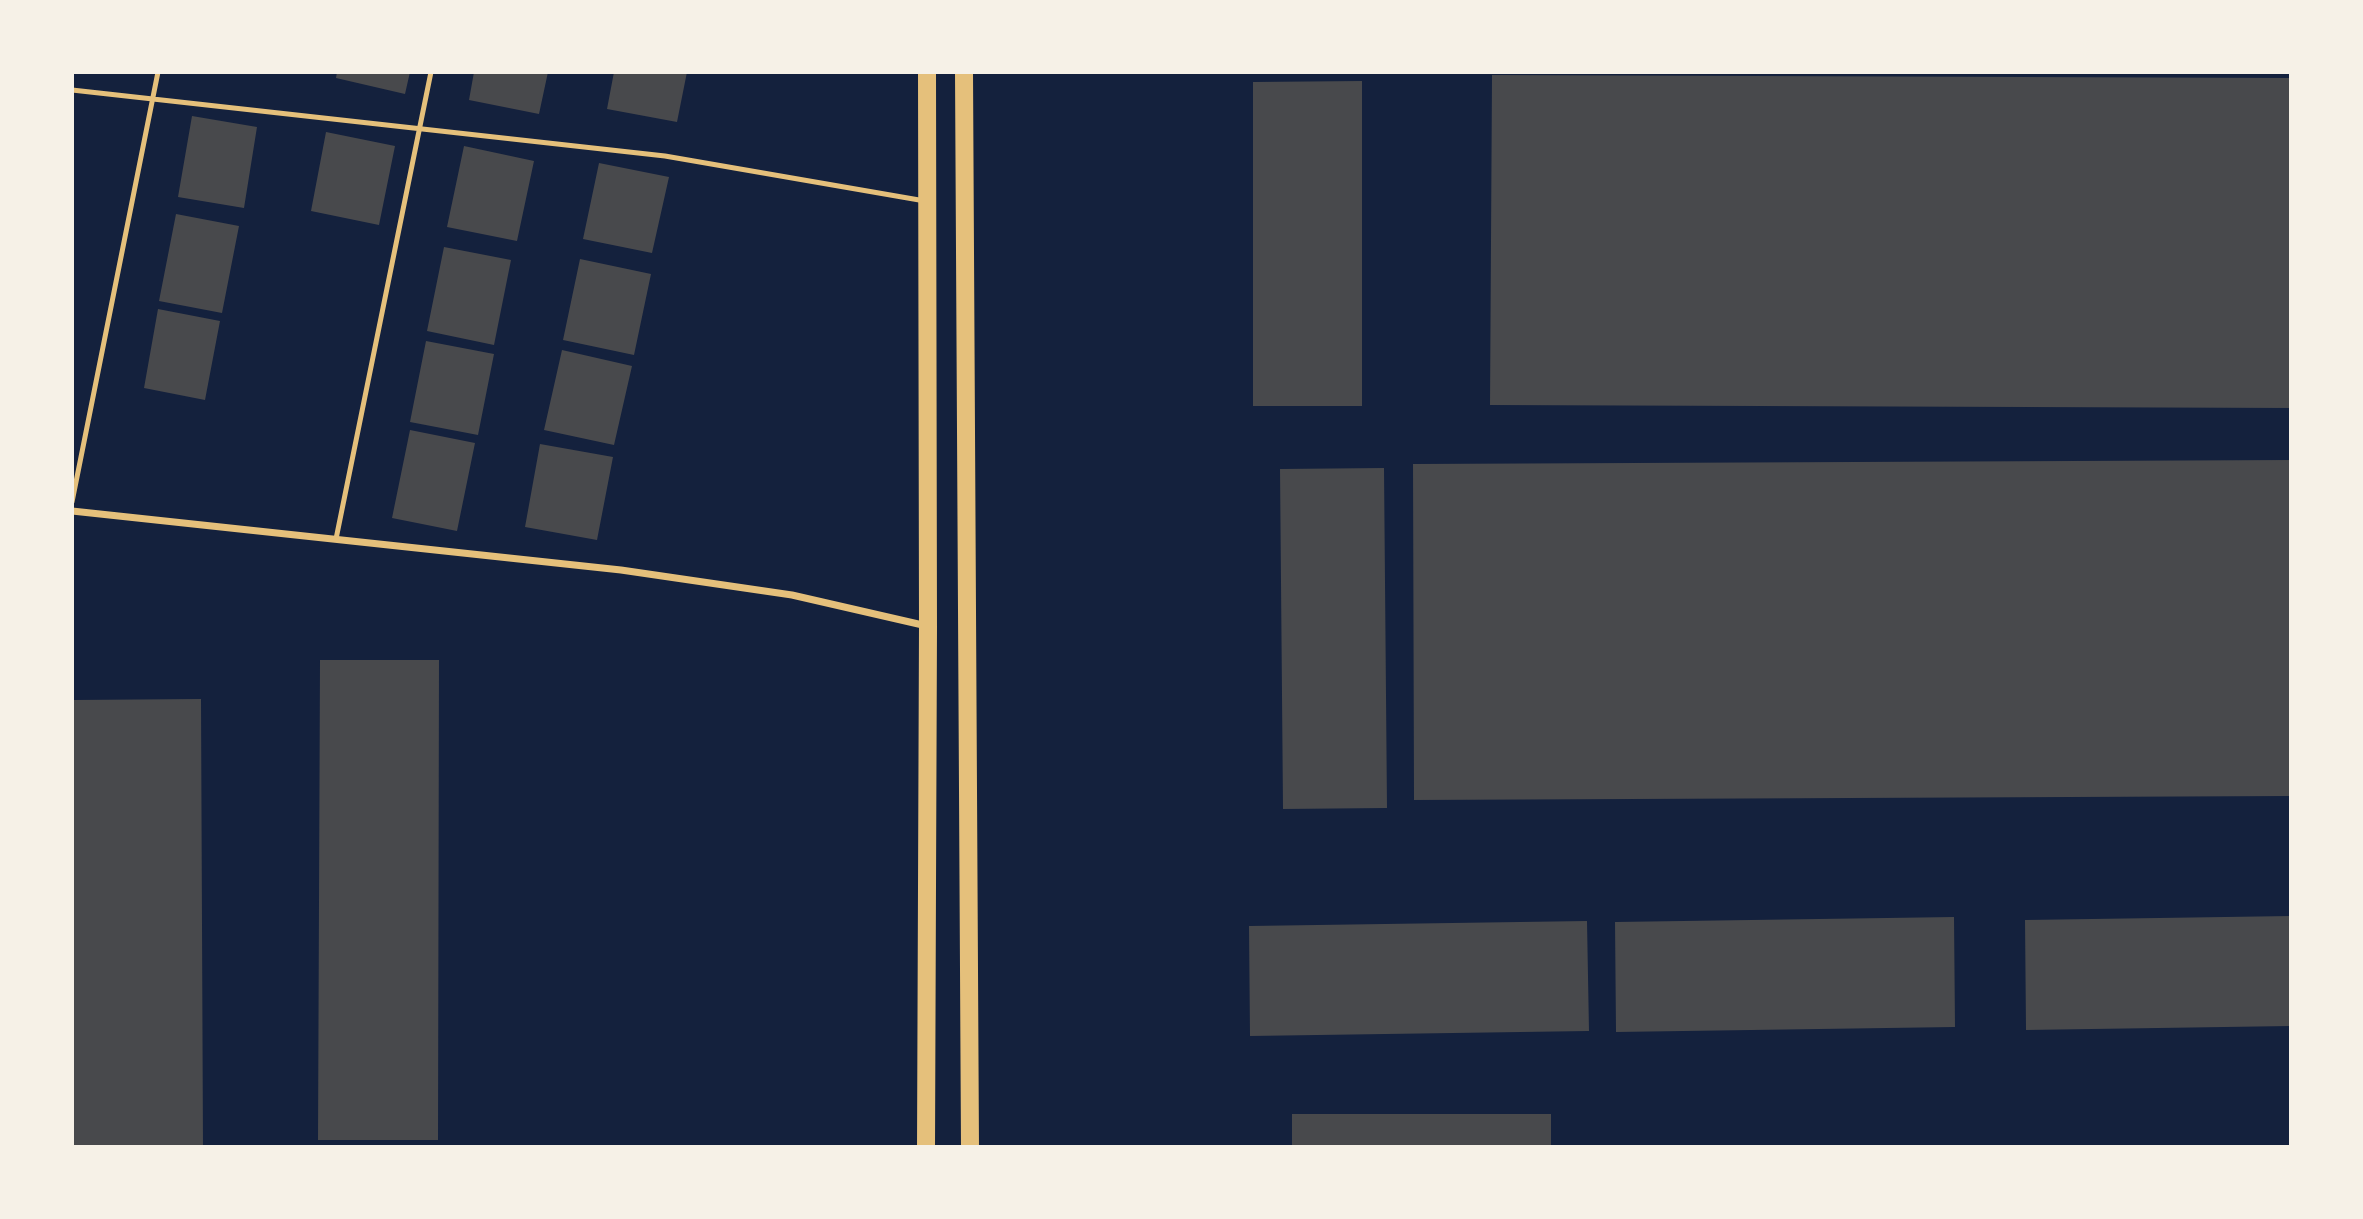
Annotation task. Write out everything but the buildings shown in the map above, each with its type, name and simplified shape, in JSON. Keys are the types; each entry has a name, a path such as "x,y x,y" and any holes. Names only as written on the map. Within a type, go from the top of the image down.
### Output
{"main road":[{"path":"926,1147 929,202 927,72"},
{"path":"964,72 970,1147"}],"street":[{"path":"72,511 621,570 766,592 928,626"}],"lane":[{"path":"72,502 158,72"},
{"path":"335,539 431,72"},
{"path":"72,90 665,156 929,202"}]}
